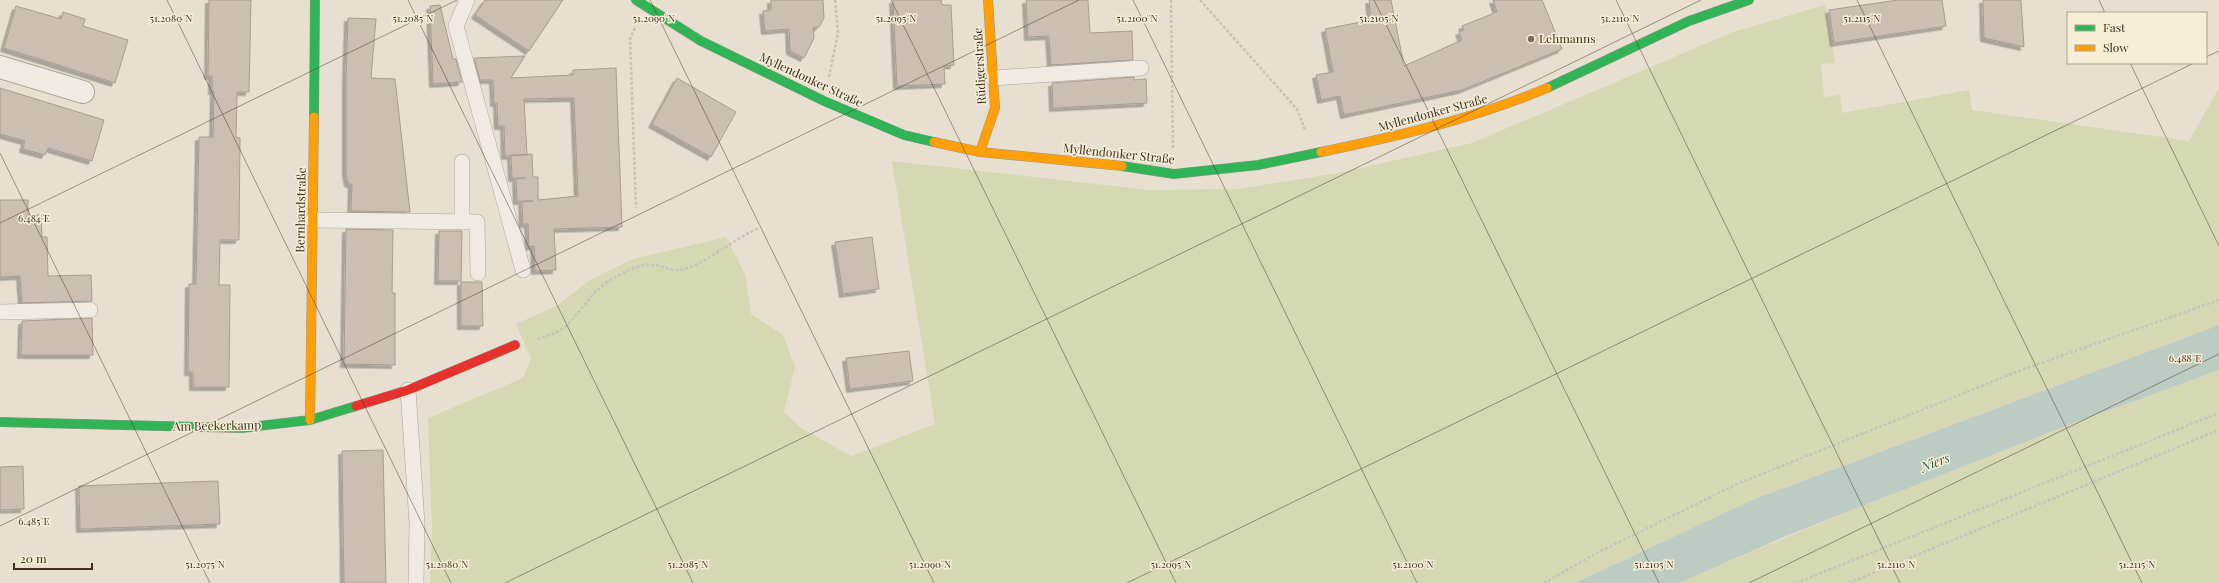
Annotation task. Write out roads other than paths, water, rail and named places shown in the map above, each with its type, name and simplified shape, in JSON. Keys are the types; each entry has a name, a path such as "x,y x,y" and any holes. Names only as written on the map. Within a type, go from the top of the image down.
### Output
{"street":[{"name":"Bernhardstraße","path":"310,420 315,0"},
{"name":"Myllendonker Straße","path":"636,0 701,41 824,101 904,135 980,152 1102,164 1174,174 1258,165 1403,135 1509,104 1583,72 1689,20 1715,5 1748,0"},
{"name":"Rüdigerstraße","path":"980,152 995,108 988,0"},
{"path":"0,67 83,92"},
{"name":"Am Beekerkamp","path":"0,422 242,428 310,420 408,390 515,345"}],"lane":[{"path":"467,0 456,26 523,270"},
{"path":"993,78 1141,68"},
{"path":"462,162 462,222"},
{"path":"313,220 477,222 478,273"},
{"path":"0,312 90,310"},
{"path":"408,390 417,523 416,583"}],"water":[{"name":"Niers","path":"2219,325 2219,370 2061,428 1786,536 1679,583 1575,583 1752,500"}],"place":[{"name":"Lehmanns","path":"1531,39"}]}
